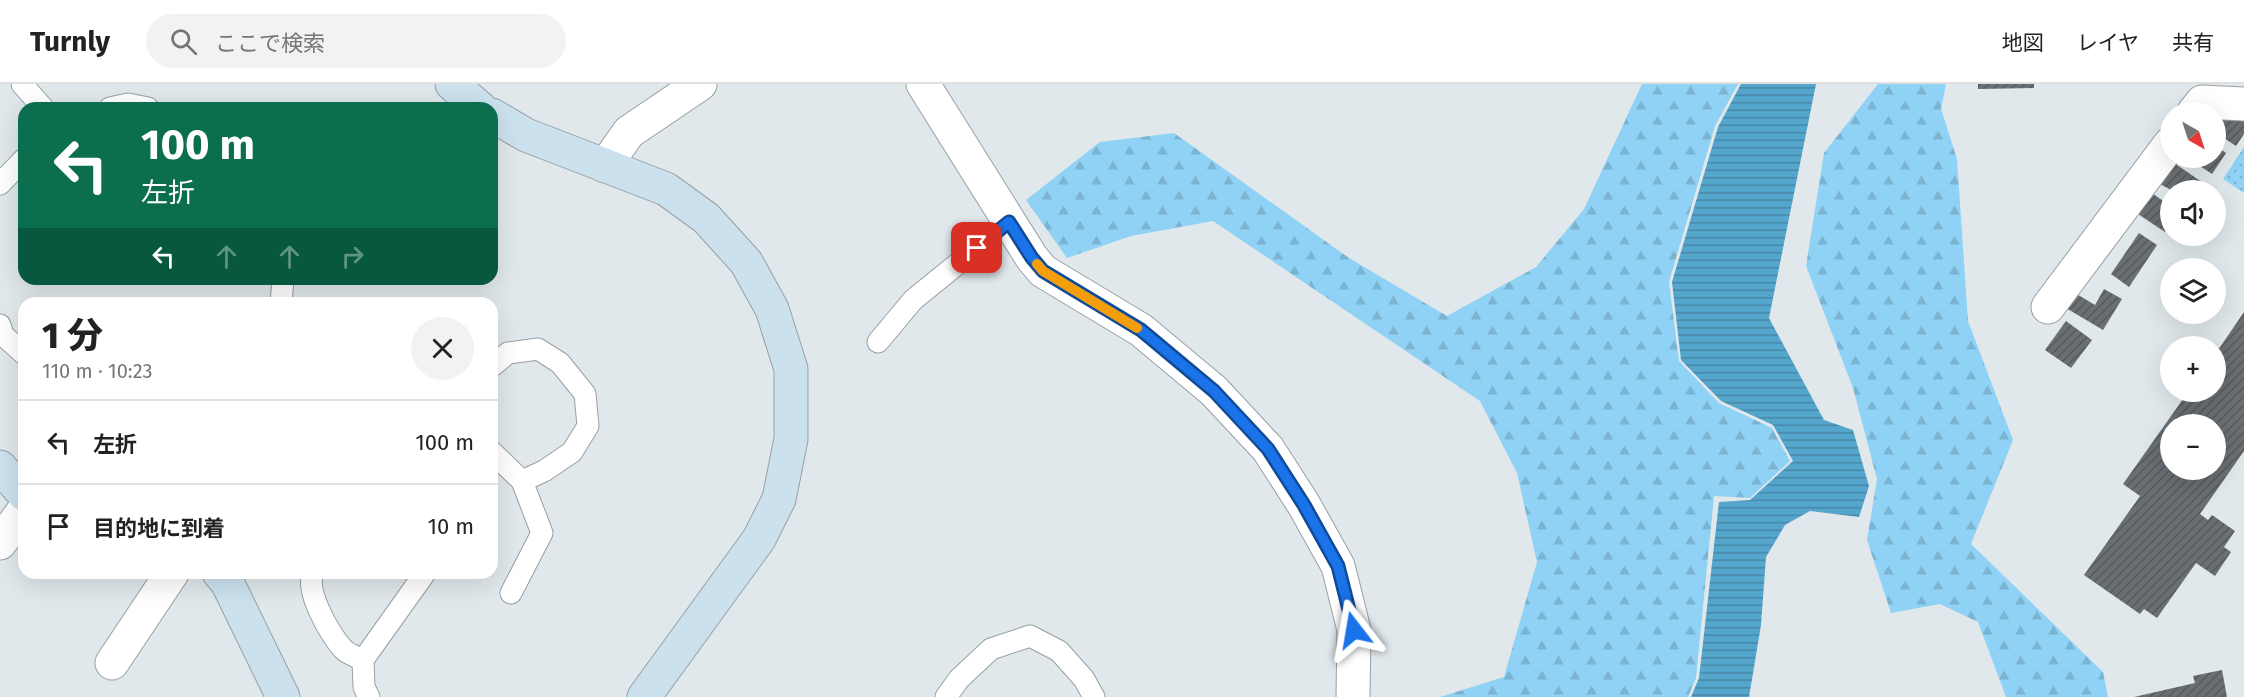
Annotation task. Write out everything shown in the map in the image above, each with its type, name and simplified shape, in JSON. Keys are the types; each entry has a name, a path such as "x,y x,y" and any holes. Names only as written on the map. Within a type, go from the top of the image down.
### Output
{"street":[{"path":"452,84 473,102"},
{"path":"605,166 629,132 700,84"},
{"path":"923,84 1032,258 1043,271 1141,330 1214,391 1268,449 1304,505 1338,566 1354,630 1353,697"},
{"path":"2226,103 2244,104"},
{"path":"498,119 526,135 666,189 706,218 746,262 772,309 791,369 791,439 779,500 759,539 644,697"},
{"path":"2048,306 2118,233 2160,161"},
{"path":"0,467 18,487"},
{"path":"0,543 18,518"},
{"path":"112,663 168,579"},
{"path":"224,579 283,697"}],"lane":[{"path":"22,84 38,102"},
{"path":"0,184 18,165"},
{"path":"878,342 913,300 1009,222"},
{"path":"0,325 3,335 18,349"},
{"path":"498,361 508,353 538,349 560,363 585,394 588,426 572,452 544,471 522,481"},
{"path":"498,458 522,481 542,533 511,593"},
{"path":"310,579 315,604 344,650 363,660"},
{"path":"369,697 364,687 363,660 420,579"},
{"path":"946,697 958,679 991,649 1030,636 1059,651 1084,679 1094,697"}],"green space":[{"path":"1642,84 1738,84 1715,126 1669,282 1679,361 1719,403 1772,428 1790,461 1750,498 1714,496 1696,678 1688,697 1440,697 1504,677 1537,562 1517,473 1480,401 1213,221 1131,236 1067,258 1026,200 1100,142 1174,133 1349,258 1447,316 1536,267 1584,209"},
{"path":"1878,84 1946,84 1941,109 1957,159 1968,321 2013,440 1971,544 2103,672 2108,697 2006,697 1978,622 1940,604 1891,613 1867,540 1877,479 1853,388 1806,266 1824,153"},
{"path":"2244,147 2244,193 2223,179"}],"shaded area":[{"path":"1741,84 1816,84 1769,318 1824,420 1853,430 1869,486 1859,517 1810,511 1785,525 1766,557 1761,625 1749,697 1691,697 1699,678 1719,502 1750,500 1793,461 1773,425 1721,401 1681,360 1672,282 1718,127"}],"building":[{"path":"1978,84 2034,84 2034,88 1978,89"},
{"path":"2226,115 2244,118 2244,134 2236,146 2226,140"},
{"path":"2171,168 2181,168 2199,180 2163,180"},
{"path":"2203,168 2216,168 2212,174"},
{"path":"2152,193 2160,199 2160,229 2138,214"},
{"path":"2139,233 2157,245 2129,287 2111,274"},
{"path":"2104,289 2122,299 2103,330 2066,308 2075,293 2095,305"},
{"path":"2244,312 2244,451 2226,477 2226,414 2172,414 2181,402 2226,402 2226,338"},
{"path":"2066,321 2092,340 2071,368 2045,350"},
{"path":"2160,432 2160,480 2224,480 2200,514 2208,520 2212,515 2235,531 2224,547 2231,552 2215,576 2196,563 2157,618 2144,609 2140,614 2084,575 2140,496 2123,484"},
{"path":"2222,670 2227,697 2134,697 2195,683 2193,676"}],"slow traffic":[{"path":"1037,264 1043,271 1137,328"}],"route":[{"path":"977,248 1009,222 1043,271 1141,330 1214,391 1268,449 1304,505 1338,566 1354,630"}]}
